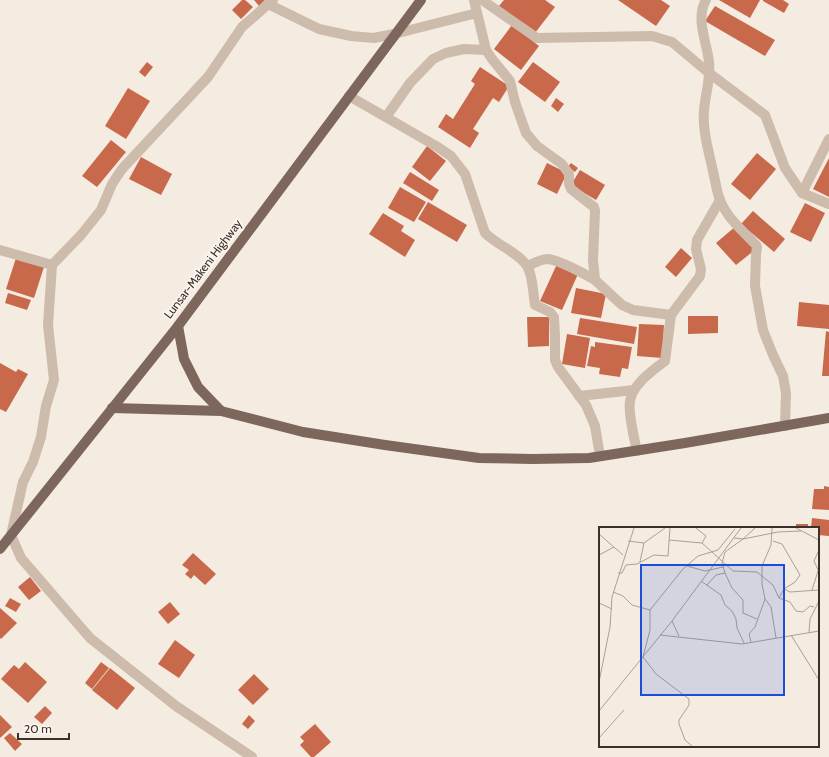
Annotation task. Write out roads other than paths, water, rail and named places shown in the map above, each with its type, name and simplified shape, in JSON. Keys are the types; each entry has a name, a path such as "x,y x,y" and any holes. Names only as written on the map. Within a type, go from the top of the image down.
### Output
{"main road":[{"name":"Lunsar-Makeni Highway","path":"0,549 178,326 386,47 394,34 421,0"},
{"path":"178,326 184,359 198,388 221,412"},
{"path":"112,408 221,412 303,432 385,445 479,458 533,459 589,458 829,418"}],"street":[{"path":"474,0 486,50 510,80 515,102 526,133 536,146 562,164 570,174 569,184 571,189 594,207 593,260 595,280"},
{"path":"482,0 536,38 652,36 672,42 709,73 765,115 785,168 802,193 829,204"},
{"path":"706,0 703,6 702,18 703,36 709,62 704,112 706,138 720,200 731,218 758,247 756,254 755,286 763,330 783,376 786,392 785,426"},
{"path":"252,757 176,706 90,638 22,558 11,535 23,482 33,462 42,437 46,406 54,380 48,325 52,265 81,235 101,210 112,184 122,169 208,77 242,27 271,2 319,29 351,36 374,38 477,13"},
{"path":"386,117 410,83 433,59 446,53 464,49 486,50"},
{"path":"349,96 451,156 465,174 485,233 491,239 521,258 528,266 535,305 550,312 554,317 555,360 558,367 586,405 595,426 600,456"},
{"path":"802,193 829,139"},
{"path":"637,451 630,416 630,400 634,390 650,372 665,361 671,315 700,276 702,269 696,249 697,240 720,200"},
{"path":"0,250 52,265"},
{"path":"528,266 548,259 556,261 595,280 622,305 633,310 671,315"},
{"path":"579,396 634,390"}]}
